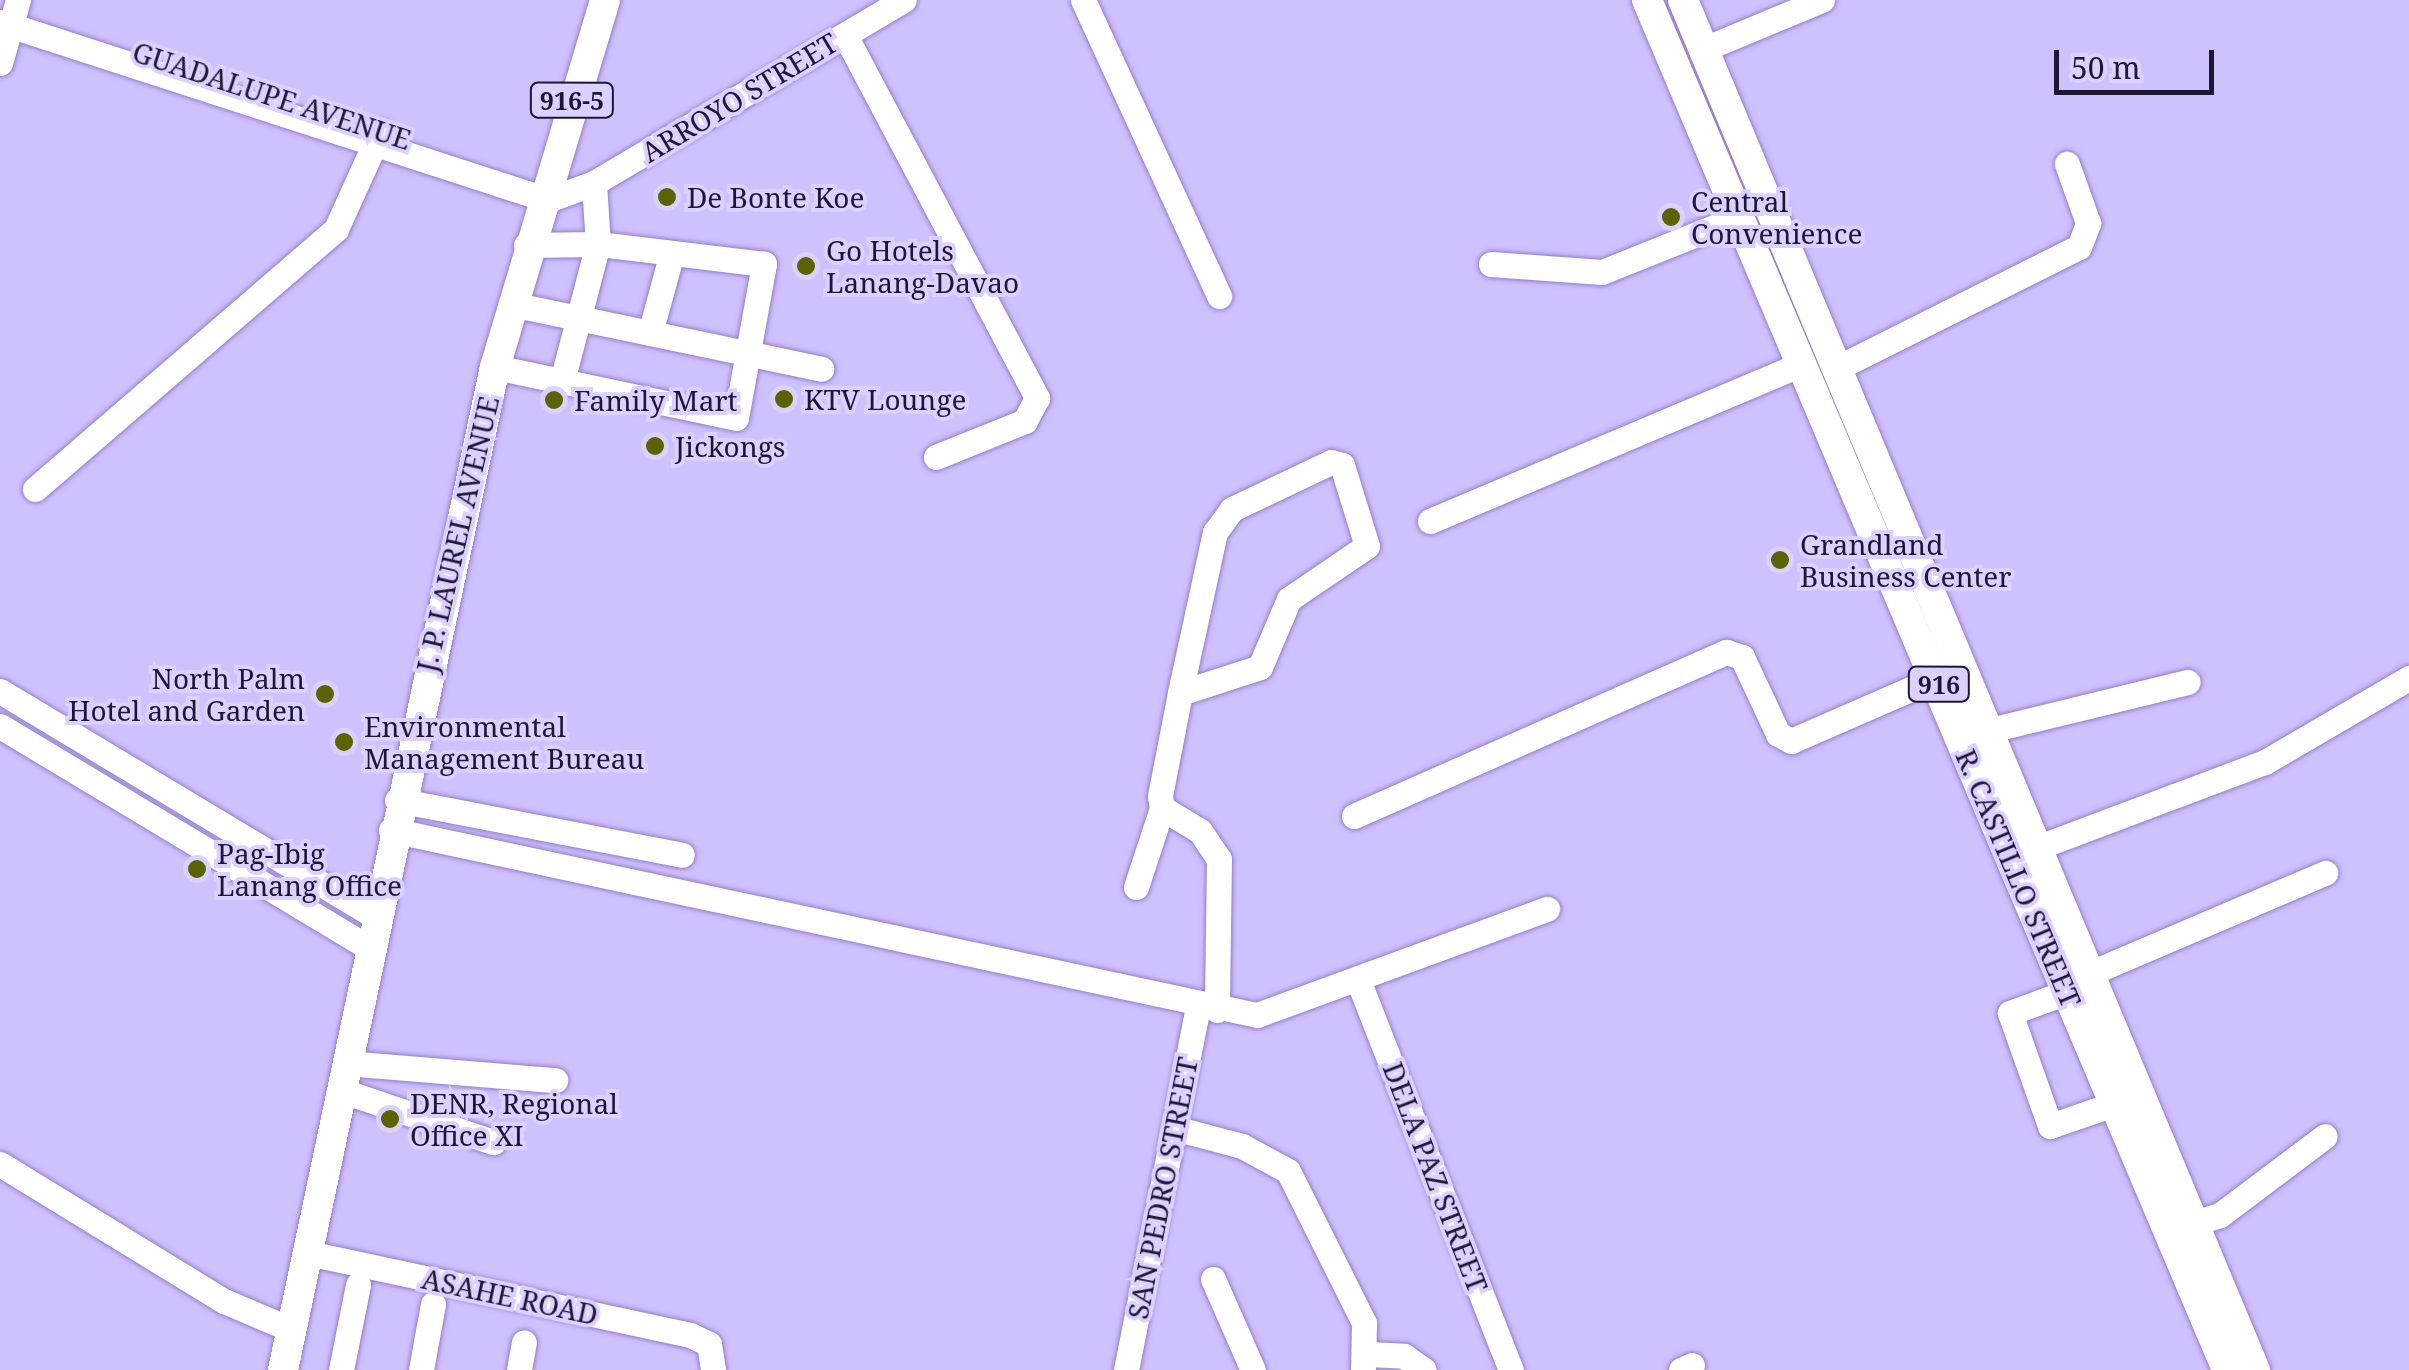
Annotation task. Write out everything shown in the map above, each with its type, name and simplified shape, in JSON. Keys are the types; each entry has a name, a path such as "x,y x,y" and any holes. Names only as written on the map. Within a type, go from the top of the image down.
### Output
{"main road":[{"name":"J. P. LAUREL AVENUE","path":"284,1370 394,815 495,368 526,245 562,190 606,0"},
{"name":"R. CASTILLO STREET","path":"1648,0 1799,364 1948,673 2181,1227 2228,1370"},
{"name":"R. CASTILLO STREET","path":"1683,0 1839,367 1948,673"},
{"path":"1721,173 1750,159"},
{"name":"R. CASTILLO STREET","path":"2078,983 2111,1105 2181,1227 2255,1370"}],"street":[{"name":"ARROYO STREET","path":"562,190 904,0"},
{"path":"1082,0 1219,296"},
{"path":"1704,49 1822,0"},
{"name":"GUADALUPE AVENUE","path":"9,13 377,138 562,190"},
{"path":"0,63 9,13"},
{"path":"845,35 1037,398 1026,421 936,457"},
{"path":"35,489 336,229 377,138"},
{"path":"1839,367 2079,248 2088,223 2067,164"},
{"path":"562,190 598,244"},
{"path":"1491,264 1602,272 1739,217"},
{"path":"562,381 575,318 598,244"},
{"path":"495,368 736,418 764,264 670,256 598,244 526,245"},
{"path":"650,334 670,256"},
{"path":"511,304 821,370"},
{"path":"1430,521 1799,364"},
{"path":"1136,887 1162,808 1180,694 1223,516 1331,462 1342,465 1367,546 1289,599 1260,668 1180,694"},
{"path":"1354,816 1726,652 1742,657 1778,734 1791,741 1948,673"},
{"path":"2024,853 2265,762 2409,678"},
{"path":"1974,735 2188,682"},
{"path":"0,691 375,916"},
{"path":"0,726 368,946"},
{"path":"86,777 101,752"},
{"name":"SAN PEDRO STREET","path":"1126,1370 1174,1128 1207,1008 1219,859 1200,831 1162,808"},
{"path":"394,815 682,855"},
{"path":"394,815 1207,1008 1270,1016 1547,909"},
{"path":"2111,1105 2050,1126 2010,1014 2325,872"},
{"name":"DELA PAZ STREET","path":"1360,984 1511,1370"},
{"path":"343,1077 555,1080"},
{"path":"343,1077 493,1142"},
{"path":"1174,1128 1242,1146 1288,1170 1364,1323 1366,1362 1404,1356 1424,1370"},
{"path":"2181,1227 2220,1214 2325,1136"},
{"path":"0,1164 224,1301 292,1330"},
{"name":"ASAHE ROAD","path":"308,1254 711,1357"},
{"path":"1213,1279 1253,1370"},
{"path":"341,1370 358,1285"},
{"path":"421,1370 433,1304"},
{"path":"519,1370 524,1342"}],"place":[{"name":"De Bonte Koe","path":"667,197"},
{"name":"Central Convenience","path":"1671,217"},
{"name":"Go Hotels Lanang-Davao","path":"806,266"},
{"name":"KTV Lounge","path":"784,399"},
{"name":"Family Mart","path":"554,400"},
{"name":"Jickongs","path":"655,446"},
{"name":"Grandland Business Center","path":"1780,560"},
{"name":"North Palm Hotel and Garden","path":"325,694"},
{"name":"Environmental Management Bureau","path":"344,742"},
{"name":"Pag-Ibig Lanang Office","path":"197,869"},
{"name":"DENR, Regional Office XI","path":"390,1119"}]}
